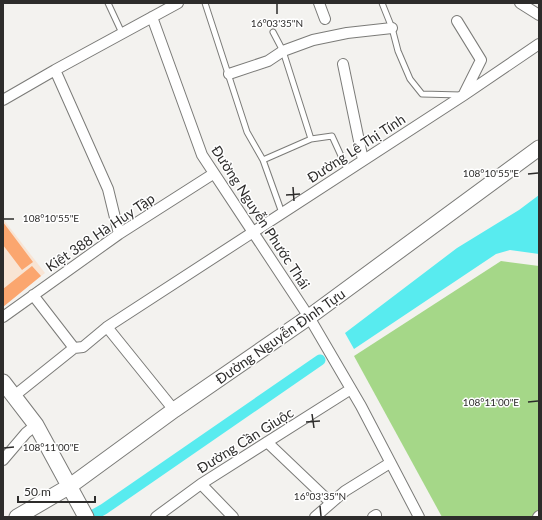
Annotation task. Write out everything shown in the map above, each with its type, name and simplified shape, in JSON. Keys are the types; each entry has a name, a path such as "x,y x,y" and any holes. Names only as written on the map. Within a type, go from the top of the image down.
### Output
{"street":[{"path":"3,100 178,3"},
{"path":"319,3 325,19"},
{"path":"520,3 539,15"},
{"name":"Đường Nguyễn Phước Thái","path":"152,17 202,155 213,174 309,317 351,390 419,517"},
{"path":"457,21 481,60 464,95"},
{"path":"229,74 268,61 282,51 313,40 346,33 392,28"},
{"name":"Đường Lê Thị Tính","path":"14,396 74,348 83,347 107,327 348,171 539,44"},
{"path":"343,64 363,160"},
{"path":"55,70 108,189 119,234"},
{"name":"Đường Nguyễn Đình Tựu","path":"17,517 70,486 174,410 309,317 539,148"},
{"name":"Kiệt 388 Hà Huy Tập","path":"3,316 119,234 213,174"},
{"path":"33,295 74,348"},
{"path":"107,327 174,410"},
{"path":"3,382 36,425 84,514"},
{"name":"Đường Cần Giuộc","path":"156,517 201,484 351,390"},
{"path":"3,460 26,433 36,425"},
{"path":"267,442 331,503"},
{"path":"315,517 345,491 390,463"},
{"path":"201,484 233,517"}],"lane":[{"path":"108,3 122,33"},
{"path":"205,3 247,132 263,160 282,213"},
{"path":"382,3 392,28 398,51 410,79 422,94 464,95"},
{"path":"273,32 282,51 311,139"},
{"path":"263,160 311,139 332,136 348,171"}],"shaded area":[{"path":"3,219 45,273 3,305"}],"green space":[{"path":"501,261 539,266 539,514 534,517 442,517 354,356"}],"water":[{"path":"539,195 539,254 510,250 496,254 354,349 345,333 457,248 519,210"}],"building":[{"path":"3,222 33,262 22,270 3,245"},
{"path":"32,266 41,276 3,307 3,289"}],"waterway":[{"path":"90,517 104,509 320,360"}]}
